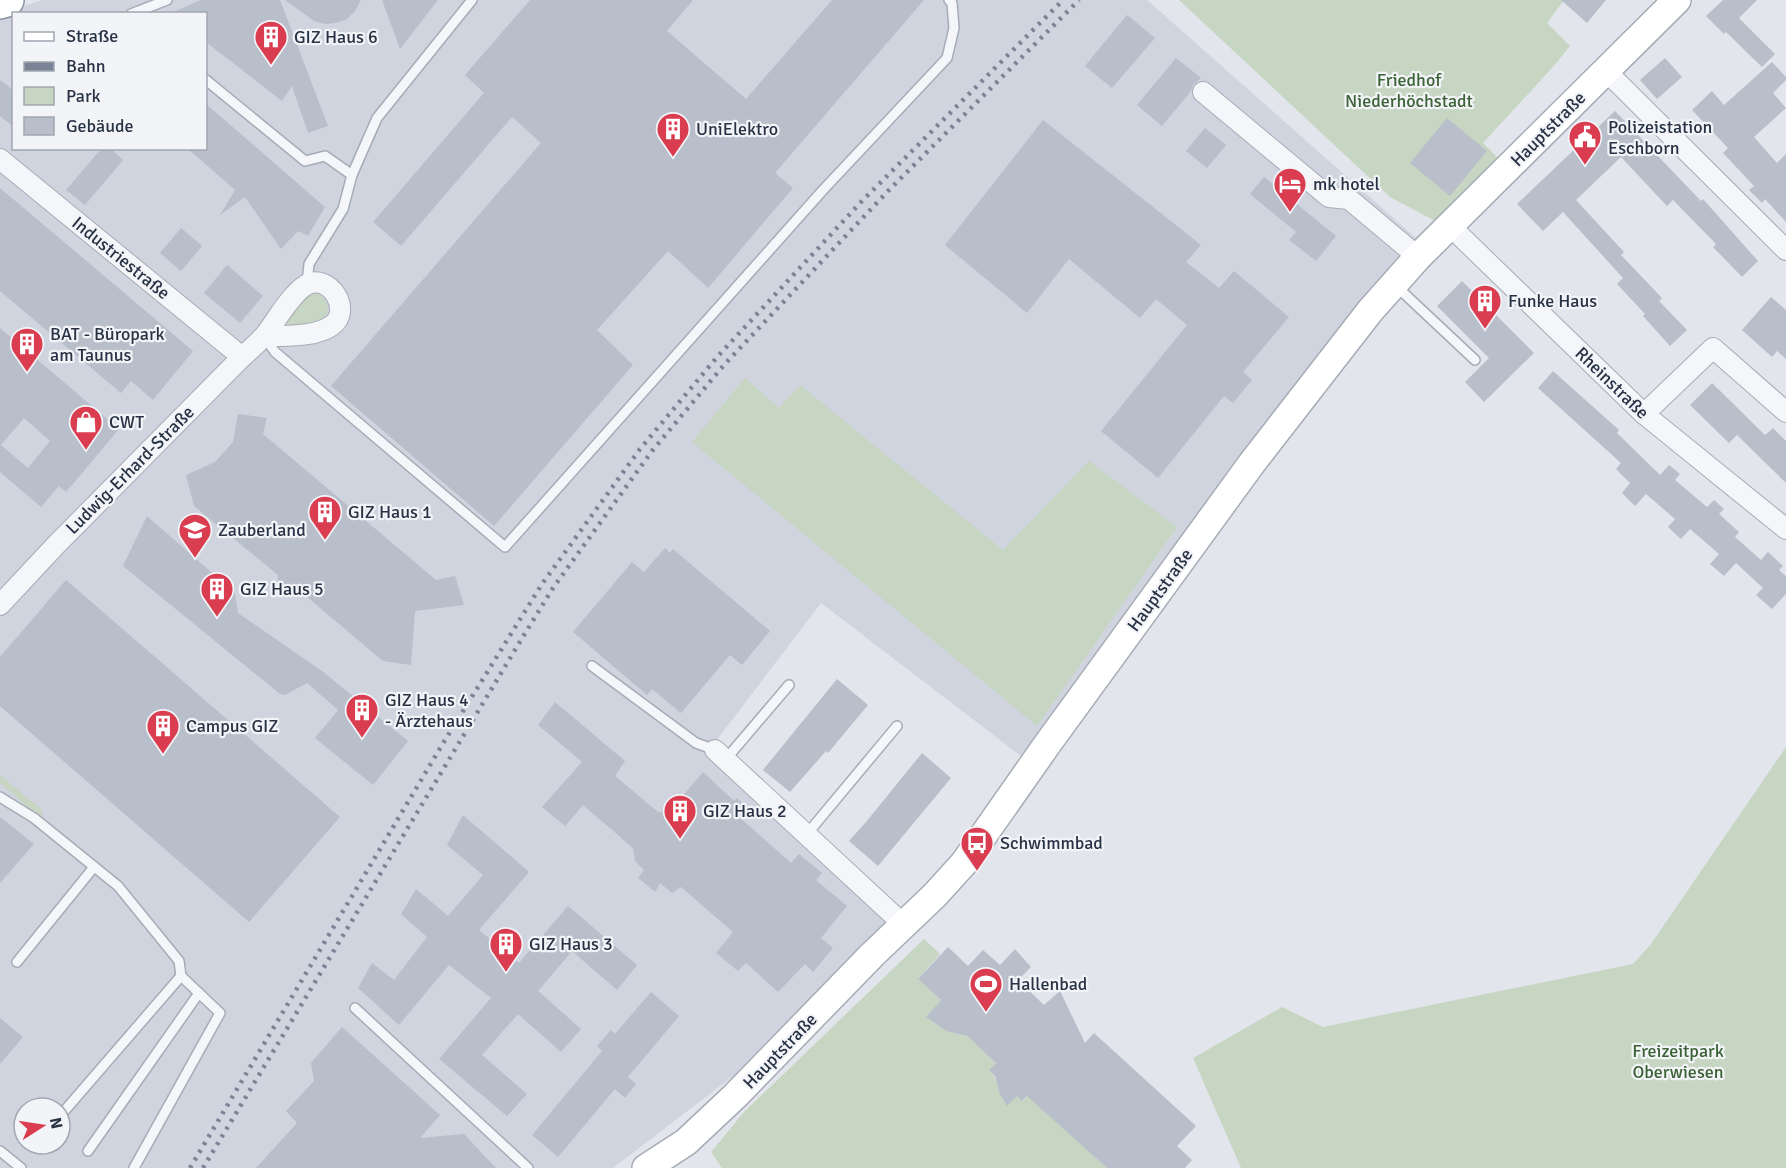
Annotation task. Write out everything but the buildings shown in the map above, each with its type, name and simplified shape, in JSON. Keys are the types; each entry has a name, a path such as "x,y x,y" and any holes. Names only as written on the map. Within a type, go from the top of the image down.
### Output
{"highway":[{"path":"0,2 7,0"}],"street":[{"name":"Hauptstraße","path":"646,1168 686,1142 735,1096 964,863 1046,746 1252,463 1360,324 1449,225 1677,0"},
{"path":"1606,71 1786,250"},
{"path":"1203,92 1329,196 1349,199 1418,257"},
{"name":"Industriestraße","path":"0,159 242,357"},
{"name":"Rheinstraße","path":"1449,225 1644,414 1786,529"},
{"path":"264,337 303,334 333,325 339,316 338,297 324,284 307,284"},
{"name":"Ludwig-Erhard-Straße","path":"0,605 55,546 264,337 297,293 307,284"},
{"path":"1644,414 1713,348 1786,412"},
{"path":"720,754 903,924"}],"lane":[{"path":"136,12 167,0"},
{"path":"307,284 309,264 343,209 352,175 378,118 472,0"},
{"path":"264,337 275,352 505,547 823,190 947,58 954,28 952,3 949,0"},
{"path":"207,81 305,161 325,156 352,175"},
{"path":"1394,284 1475,360"},
{"path":"592,666 696,743 720,754 789,685"},
{"path":"807,834 897,726"},
{"path":"0,797 34,818 118,886 179,962 181,976 220,1013 134,1168"},
{"path":"17,962 94,867"},
{"path":"72,1102 181,976"},
{"path":"88,1151 199,993"},
{"path":"355,1008 528,1168"},
{"path":"0,1151 21,1168"}],"shaded area":[{"path":"43,0 1147,0 1425,246 1025,759 821,603 716,741 905,914 741,1070 613,1168 0,1168 0,13"}],"green space":[{"name":"Friedhof Niederhöchstadt","path":"1179,0 1564,0 1547,23 1570,46 1483,143 1499,159 1437,222 1390,197"},
{"path":"313,293 326,301 328,310 324,318 320,322 280,330 297,303"},
{"path":"745,378 779,408 800,385 1003,550 1089,461 1177,527 1037,726 692,442"},
{"name":"Freizeitpark Oberwiesen","path":"1786,747 1786,1168 1241,1168 1193,1058 1282,1007 1323,1027 1633,964 1651,944"},
{"path":"0,775 41,809 43,815 37,815 0,783"},
{"path":"924,939 940,954 918,979 941,1000 926,1017 946,1031 967,1036 996,1063 989,1070 1007,1105 1017,1096 1023,1101 1044,1078 1041,1108 1107,1168 722,1168 711,1152 744,1112"}],"railway":[{"path":"190,1168 442,745 542,584 640,449 718,356 862,201 1063,0"},
{"path":"203,1168 553,588 652,451 724,365 889,190 1079,0"}],"place":[{"name":"GIZ Haus 6","path":"271,66"},
{"name":"UniElektro","path":"673,158"},
{"name":"Polizeistation Eschborn","path":"1585,166"},
{"name":"mk hotel","path":"1290,213"},
{"name":"Funke Haus","path":"1485,330"},
{"name":"BAT - Büropark am Taunus","path":"27,373"},
{"name":"CWT","path":"86,451"},
{"name":"GIZ Haus 1","path":"325,541"},
{"name":"Zauberland","path":"195,559"},
{"name":"GIZ Haus 5","path":"217,618"},
{"name":"GIZ Haus 4 - Ärztehaus","path":"362,739"},
{"name":"Campus GIZ","path":"163,755"},
{"name":"GIZ Haus 2","path":"680,840"},
{"name":"Schwimmbad","path":"977,872"},
{"name":"GIZ Haus 3","path":"506,973"},
{"name":"Hallenbad","path":"986,1013"}]}
